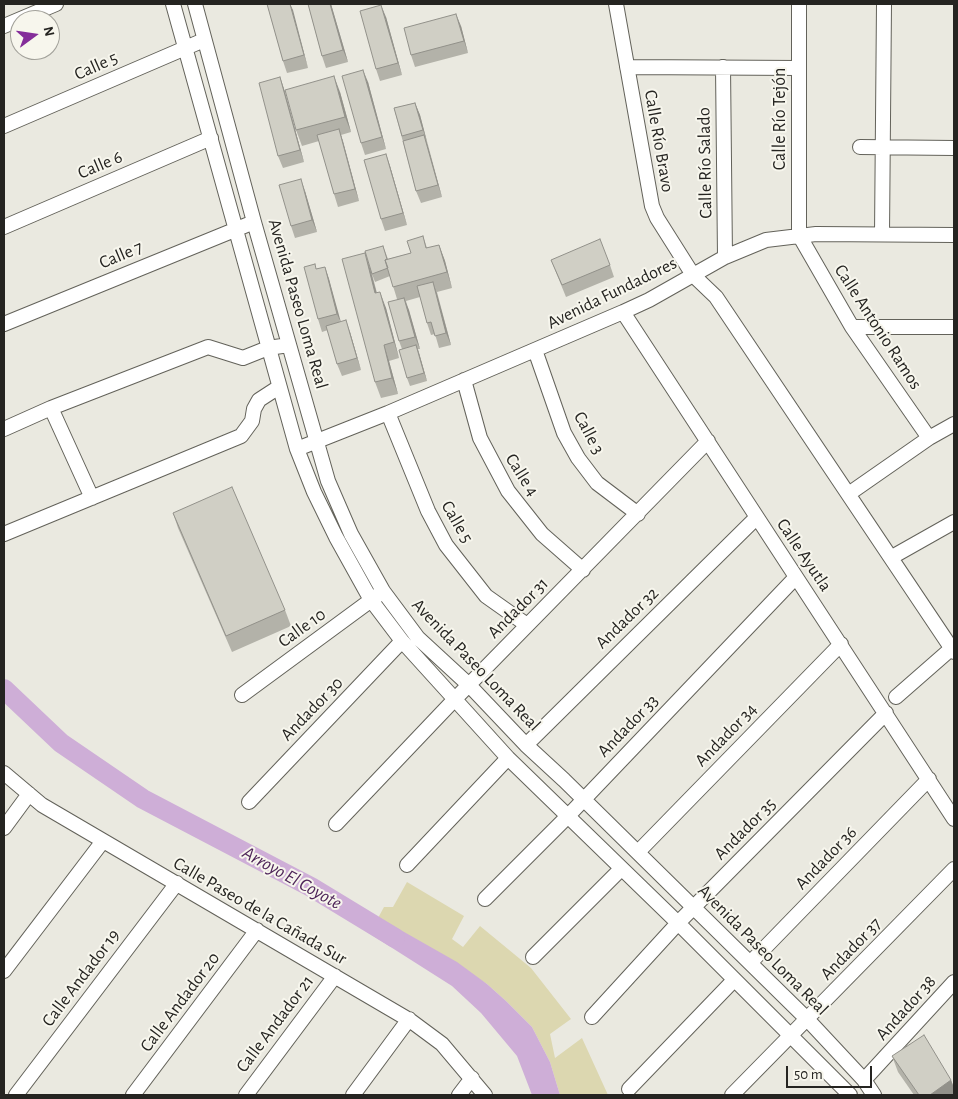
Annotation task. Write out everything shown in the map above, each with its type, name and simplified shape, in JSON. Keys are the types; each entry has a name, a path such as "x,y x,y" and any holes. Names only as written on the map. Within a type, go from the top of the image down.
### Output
{"street":[{"path":"4,26 56,4"},
{"name":"Avenida Paseo Loma Real","path":"173,4 212,138 234,228 297,449 314,492 360,565 383,591 418,638 469,685 526,745 638,852 808,1020 864,1080 874,1095"},
{"name":"Avenida Paseo Loma Real","path":"195,4 254,222 328,481 360,565 371,600 402,641 508,758 792,1035 850,1095"},
{"name":"Calle Río Bravo","path":"616,4 652,206 657,218 693,275"},
{"name":"Calle Río Tejón","path":"799,4 799,235"},
{"path":"882,234 884,4"},
{"name":"Calle 5","path":"4,126 204,40"},
{"path":"627,67 798,68"},
{"name":"Calle Río Salado","path":"723,68 725,257"},
{"name":"Calle 6","path":"4,227 212,138"},
{"path":"860,147 954,148"},
{"name":"Calle 7","path":"4,324 234,228 254,222"},
{"name":"Avenida Fundadores","path":"297,449 388,413 623,312 649,300 725,257 766,240 799,235 954,235"},
{"name":"Calle Antonio Ramos","path":"799,235 852,326 929,438"},
{"path":"693,275 716,297 850,493 953,650 896,697"},
{"name":"Calle Ayutla","path":"623,312 954,819"},
{"path":"852,326 954,327"},
{"path":"4,429 51,408 208,347 243,358 268,348 289,345"},
{"name":"Calle 3","path":"536,350 564,433 578,458 597,483 638,514"},
{"name":"Calle 4","path":"464,380 480,438 508,491 542,534 583,570"},
{"path":"4,534 241,436 252,421 254,409 259,400 279,387"},
{"path":"51,408 92,498"},
{"name":"Calle 5","path":"388,413 428,511 446,545 486,596 527,625"},
{"path":"850,493 929,438 954,424"},
{"name":"Andador 31","path":"336,824 454,700 708,441"},
{"name":"Andador 32","path":"526,745 756,518"},
{"path":"892,557 954,522"},
{"name":"Andador 33","path":"485,899 568,816 796,577"},
{"name":"Calle 10","path":"242,695 383,591"},
{"name":"Andador 30","path":"249,802 402,641"},
{"name":"Andador 34","path":"638,852 841,644"},
{"name":"Andador 35","path":"592,1017 678,923 886,713"},
{"path":"407,865 508,758"},
{"name":"Calle Paseo de la Cañada Sur","path":"4,773 42,805 409,1019 442,1044 485,1095"},
{"name":"Andador 36","path":"750,963 929,780"},
{"path":"4,828 29,794"},
{"path":"4,971 103,841"},
{"path":"533,957 621,869"},
{"name":"Andador 37","path":"732,1095 808,1020 954,869"},
{"name":"Calle Andador 19","path":"16,1095 177,884"},
{"name":"Calle Andador 20","path":"133,1095 257,930"},
{"name":"Calle Andador 21","path":"246,1095 335,976"},
{"path":"629,1089 734,980"},
{"name":"Andador 38","path":"864,1080 954,982"},
{"path":"354,1095 409,1019"},
{"path":"459,1095 472,1078"}],"shaded area":[{"path":"407,882 464,916 452,939 463,947 480,926 531,968 571,1019 550,1034 555,1058 582,1038 608,1095 560,1095 550,1062 532,1027 506,1001 487,984 378,918 384,907 393,907"},
{"path":"376,916 457,962 506,1001 532,1027 550,1062 560,1095 532,1095 517,1056 481,1013 452,986 367,932"}],"building":[{"path":"267,4 290,4 304,55 283,61"},
{"path":"308,4 330,4 343,50 322,56"},
{"path":"381,5 398,63 376,69 360,11"},
{"path":"456,14 464,41 411,55 404,28"},
{"path":"363,70 382,137 361,143 342,76"},
{"path":"334,76 345,117 296,130 285,90"},
{"path":"280,77 300,150 278,156 259,83"},
{"path":"415,103 423,130 402,136 394,108"},
{"path":"339,129 355,189 334,194 317,135"},
{"path":"424,135 438,185 416,191 403,141"},
{"path":"386,154 403,213 381,219 364,160"},
{"path":"301,179 312,220 291,226 279,185"},
{"path":"423,236 426,248 439,245 447,272 393,287 385,260 411,253 407,241"},
{"path":"600,239 610,265 562,285 551,260"},
{"path":"383,246 388,268 372,274 365,251"},
{"path":"365,253 375,293 380,292 394,342 384,345 392,378 375,382 342,259"},
{"path":"315,264 316,269 325,267 337,314 318,319 304,267"},
{"path":"433,282 446,333 435,336 431,322 427,323 417,286"},
{"path":"404,298 415,337 399,341 388,302"},
{"path":"346,320 357,358 337,364 326,326"},
{"path":"416,345 424,373 407,378 399,350"},
{"path":"232,487 285,610 226,636 173,513"},
{"path":"924,1035 951,1080 930,1095 919,1095 892,1056"}],"waterway":[{"name":"Arroyo El Coyote","path":"4,689 61,743 143,799 311,887 395,938"}]}
